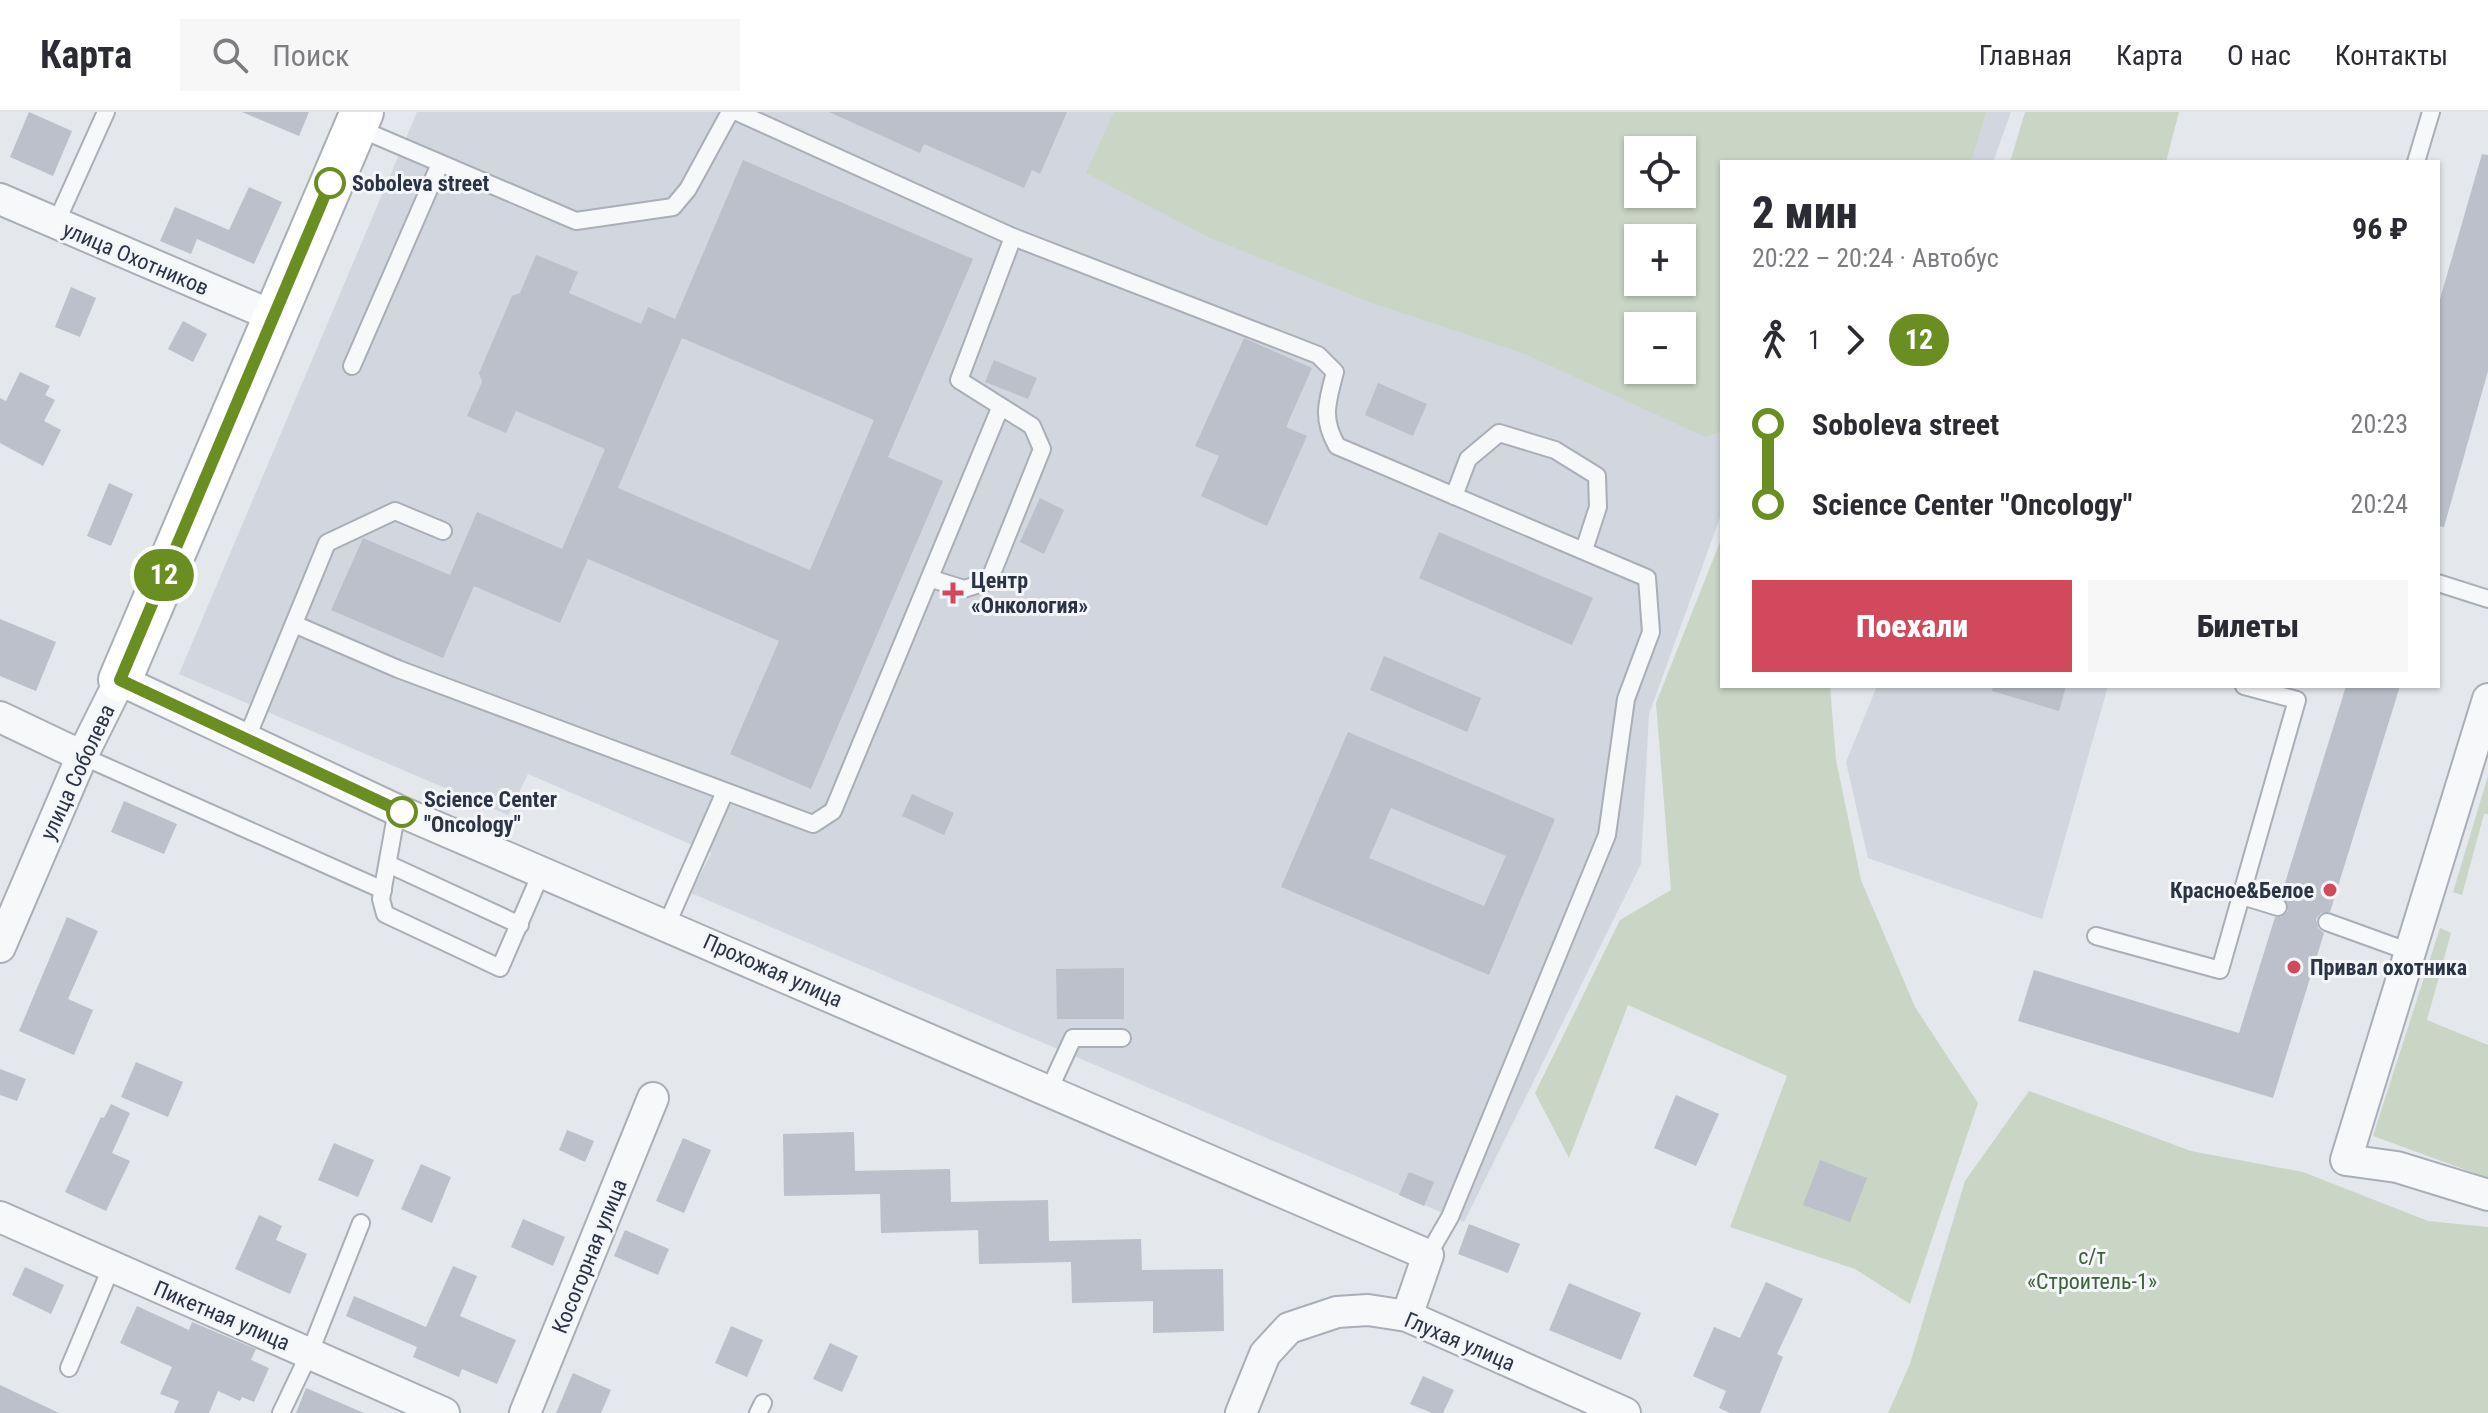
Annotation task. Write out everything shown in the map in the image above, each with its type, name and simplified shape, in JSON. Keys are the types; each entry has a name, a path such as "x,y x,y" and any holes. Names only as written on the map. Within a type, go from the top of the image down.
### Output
{"street":[{"name":"улица Соболева","path":"0,947 82,756 120,680 359,119"},
{"name":"улица Охотников","path":"0,199 273,316"},
{"name":"Прохожая улица","path":"120,680 397,810 1428,1255"},
{"path":"2488,699 2346,1160 2397,1167 2488,1195"},
{"path":"0,717 82,756"},
{"name":"Косогорная улица","path":"525,1413 653,1098"},
{"name":"Пикетная улица","path":"0,1217 444,1413"},
{"path":"1407,1316 1428,1255"},
{"name":"Глухая улица","path":"1241,1413 1265,1354 1289,1328 1337,1312 1368,1310 1407,1316 1625,1413"}],"lane":[{"path":"56,223 106,112"},
{"path":"359,119 440,164 576,221 673,207 688,189 730,112"},
{"path":"737,112 1013,237 1318,355 1335,372 1327,406 1327,427 1337,446 1647,578 1651,632 1626,699 1607,835 1450,1217 1428,1255"},
{"path":"2417,160 2431,112"},
{"path":"352,366 440,164"},
{"path":"932,579 964,589 989,581 1042,449 1032,426 959,380 1013,237"},
{"path":"294,624 398,669 724,794 813,824 833,811 932,579 1000,408"},
{"path":"1454,496 1468,459 1499,433 1555,450 1597,476 1598,507 1584,550"},
{"path":"246,740 327,543 395,511 443,531"},
{"path":"2440,584 2488,599"},
{"path":"2096,936 2220,970 2297,700 2252,688"},
{"path":"82,756 383,890"},
{"path":"667,924 724,794"},
{"path":"397,810 383,890 385,914 500,968 542,871"},
{"path":"388,864 520,925"},
{"path":"2242,896 2278,907"},
{"path":"2327,922 2410,952"},
{"path":"1049,1090 1073,1038 1122,1038"},
{"path":"281,1413 310,1352 361,1223"},
{"path":"69,1368 111,1268"}],"shaded area":[{"name":"Центр «Онкология»","path":"417,112 2011,112 1994,160 1720,160 1720,518 1649,714 1641,864 1464,1222 691,893 711,853 528,774 508,815 179,674"},
{"path":"1876,688 2107,688 2042,919 1868,858 1846,762"}],"green space":[{"path":"1114,112 1986,112 1972,160 1720,160 1720,432 1705,437 1525,354 1372,303 1206,236 1086,173"},
{"path":"2025,112 2179,112 2167,160 2011,160"},
{"path":"1720,542 1720,688 1830,688 1836,760 1861,880 1915,1007 1978,1103 1910,1304 1855,1269 1730,1227 1787,1076 1628,1005 1569,1158 1535,1093 1620,920 1671,890 1656,703"},
{"path":"2488,776 2488,814 2484,814 2462,895 2453,892"},
{"path":"2440,928 2451,933 2427,1020 2488,1045 2488,1178 2373,1136"},
{"name":"с/т «Строитель-1»","path":"2029,1091 2191,1151 2303,1172 2428,1221 2488,1227 2488,1413 1888,1413 1910,1364 1965,1181"}],"building":[{"path":"29,112 72,131 53,176 10,157"},
{"path":"242,112 309,112 299,136"},
{"path":"829,112 1067,112 1040,174 1032,170 1024,188 924,144 920,153"},
{"path":"2482,154 2488,155 2488,371 2444,527 2440,526 2440,299"},
{"path":"743,160 973,259 888,457 943,481 811,789 730,754 779,641 588,559 560,623 474,586 443,658 331,610 363,538 450,575 477,512 562,549 605,449 516,411 506,433 467,416 482,382 479,373 512,296 520,293 536,255 578,272 569,293 641,324 648,307 675,319","holes":["682,338 874,420 810,570 618,488"]},
{"path":"249,187 282,202 254,264 197,239 191,254 160,241 175,207 229,230"},
{"path":"71,287 96,298 80,337 55,327"},
{"path":"183,321 207,334 193,362 168,349"},
{"path":"1244,338 1312,368 1286,427 1307,436 1267,526 1201,496 1219,456 1195,446"},
{"path":"994,360 1037,378 1028,399 985,382"},
{"path":"20,372 50,386 45,395 55,400 44,421 61,430 43,466 0,443 0,398 6,401"},
{"path":"1378,383 1427,404 1413,436 1365,415"},
{"path":"109,483 133,494 111,546 87,536"},
{"path":"1040,498 1064,510 1044,554 1020,542"},
{"path":"1439,532 1593,598 1572,645 1419,578"},
{"path":"0,619 56,642 36,691 0,676"},
{"path":"1384,656 1481,698 1467,732 1370,690"},
{"path":"1993,688 2065,688 2059,711 1992,691"},
{"path":"2345,688 2399,688 2330,912 2321,913 2316,919 2318,928 2324,933 2273,1098 2018,1021 2034,970 2239,1033 2275,917 2281,917 2288,911 2288,904 2281,896"},
{"path":"1348,732 1555,819 1489,975 1281,887","holes":["1391,808 1506,856 1484,906 1369,858"]},
{"path":"912,794 954,813 944,835 902,816"},
{"path":"124,801 177,824 164,854 111,832"},
{"path":"67,917 98,931 68,999 93,1010 74,1055 19,1031"},
{"path":"1124,968 1124,1019 1057,1019 1056,969"},
{"path":"136,1062 183,1082 168,1117 121,1097"},
{"path":"0,1069 26,1079 17,1101 0,1095"},
{"path":"1676,1095 1719,1114 1696,1166 1654,1148"},
{"path":"111,1104 130,1113 112,1153 130,1161 106,1211 65,1192 101,1117 104,1118"},
{"path":"567,1130 594,1141 585,1162 559,1150"},
{"path":"854,1132 855,1171 950,1169 951,1202 1048,1200 1049,1241 1141,1239 1142,1270 1223,1269 1224,1331 1153,1333 1153,1301 1072,1303 1071,1262 979,1264 978,1230 881,1233 880,1194 784,1196 783,1134"},
{"path":"683,1138 711,1150 684,1213 656,1201"},
{"path":"334,1143 374,1160 358,1197 318,1180"},
{"path":"1820,1160 1867,1178 1850,1222 1803,1205"},
{"path":"421,1164 451,1177 432,1223 401,1209"},
{"path":"1409,1172 1434,1182 1424,1206 1399,1195"},
{"path":"259,1215 282,1226 276,1240 307,1254 290,1294 235,1269"},
{"path":"523,1219 565,1237 553,1266 511,1247"},
{"path":"1469,1224 1520,1244 1508,1273 1458,1254"},
{"path":"625,1230 669,1249 658,1275 614,1256"},
{"path":"453,1266 477,1276 460,1316 516,1340 497,1384 462,1369 459,1377 413,1357 417,1347 346,1316 354,1296 426,1327"},
{"path":"25,1267 64,1285 51,1314 12,1295"},
{"path":"1766,1282 1803,1299 1777,1354 1783,1357 1760,1413 1730,1413 1719,1408 1726,1391 1693,1376 1714,1327 1740,1338"},
{"path":"1569,1283 1641,1313 1621,1360 1549,1330"},
{"path":"137,1306 189,1330 192,1322 256,1349 251,1360 269,1368 254,1402 242,1397 240,1401 218,1391 209,1413 174,1413 179,1401 160,1394 172,1367 120,1343"},
{"path":"731,1326 763,1340 747,1377 715,1363"},
{"path":"830,1343 858,1356 842,1392 813,1379"},
{"path":"573,1373 611,1390 601,1413 556,1413"},
{"path":"1423,1376 1454,1390 1443,1413 1432,1413 1410,1404"},
{"path":"0,1385 59,1413 0,1413"},
{"path":"306,1388 364,1413 296,1413"}],"bus line":[{"name":"12","path":"330,183 120,680 402,812"}],"place":[{"name":"Soboleva street","path":"330,183"},
{"name":"Центр «Онкология»","path":"953,593"},
{"name":"Science Center \"Oncology\"","path":"402,812"},
{"name":"Красное&Белое","path":"2330,890"},
{"name":"Привал охотника","path":"2294,967"}]}
